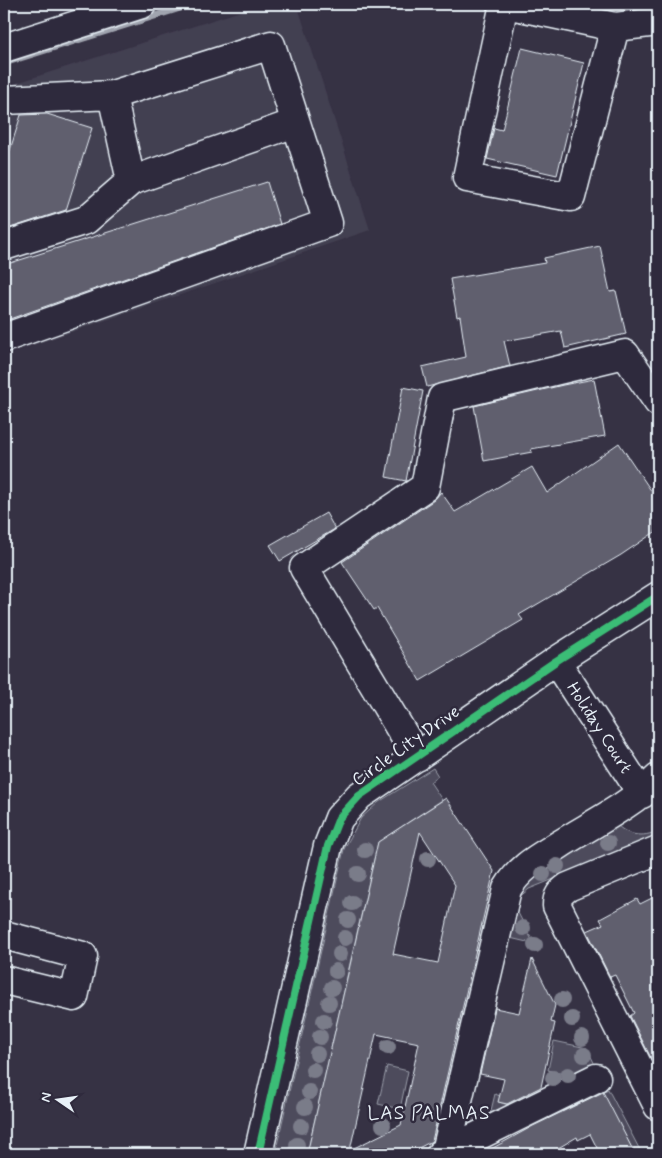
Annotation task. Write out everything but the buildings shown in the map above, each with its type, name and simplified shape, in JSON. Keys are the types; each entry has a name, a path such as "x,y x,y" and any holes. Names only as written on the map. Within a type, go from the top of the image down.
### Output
{"street":[{"path":"4,48 142,4"},
{"path":"615,27 571,197 467,178 505,4 615,27 658,22"},
{"path":"4,100 112,95 271,45 328,224 4,338"},
{"path":"112,95 131,181"},
{"path":"4,246 86,220 131,181 295,123"},
{"path":"417,757 304,568 425,487 442,398 625,354 658,402"},
{"name":"Circle City Drive","path":"258,1154 328,846 339,818 359,796 556,661 658,596"},
{"name":"Holiday Court","path":"556,661 650,786"},
{"path":"443,1153 507,889 514,877 530,862 650,786"},
{"path":"658,850 568,887 560,892 557,899 557,906 658,1106"},
{"path":"4,935 83,956 74,997 4,980"},
{"path":"443,1153 596,1078"}],"shaded area":[{"path":"263,4 297,4 370,230 4,355 4,87"},
{"path":"433,768 438,776 430,782 442,800 378,842 346,981 433,1007 345,987 307,1154 275,1154 344,849 361,818 379,802"},
{"path":"615,823 625,831 635,834 646,835 658,831 658,837 529,889 518,898 527,879"},
{"path":"515,907 532,940 527,942 510,938"},
{"path":"554,1041 587,1048 597,1069 570,1083 563,1074 548,1070"},
{"path":"387,1066 408,1071 400,1109 378,1104"},
{"path":"608,1089 642,1154 635,1154 602,1092"},
{"path":"534,1093 537,1098 472,1130 467,1125 471,1115 489,1119 495,1094 500,1096 499,1102 512,1106 513,1102"}],"waterway":[{"path":"4,63 193,4"}],"cycle path":[{"path":"258,1154 328,846 339,818 359,796 556,661 658,596"}],"district":[{"name":"LAS PALMAS","path":"429,1113"}]}
